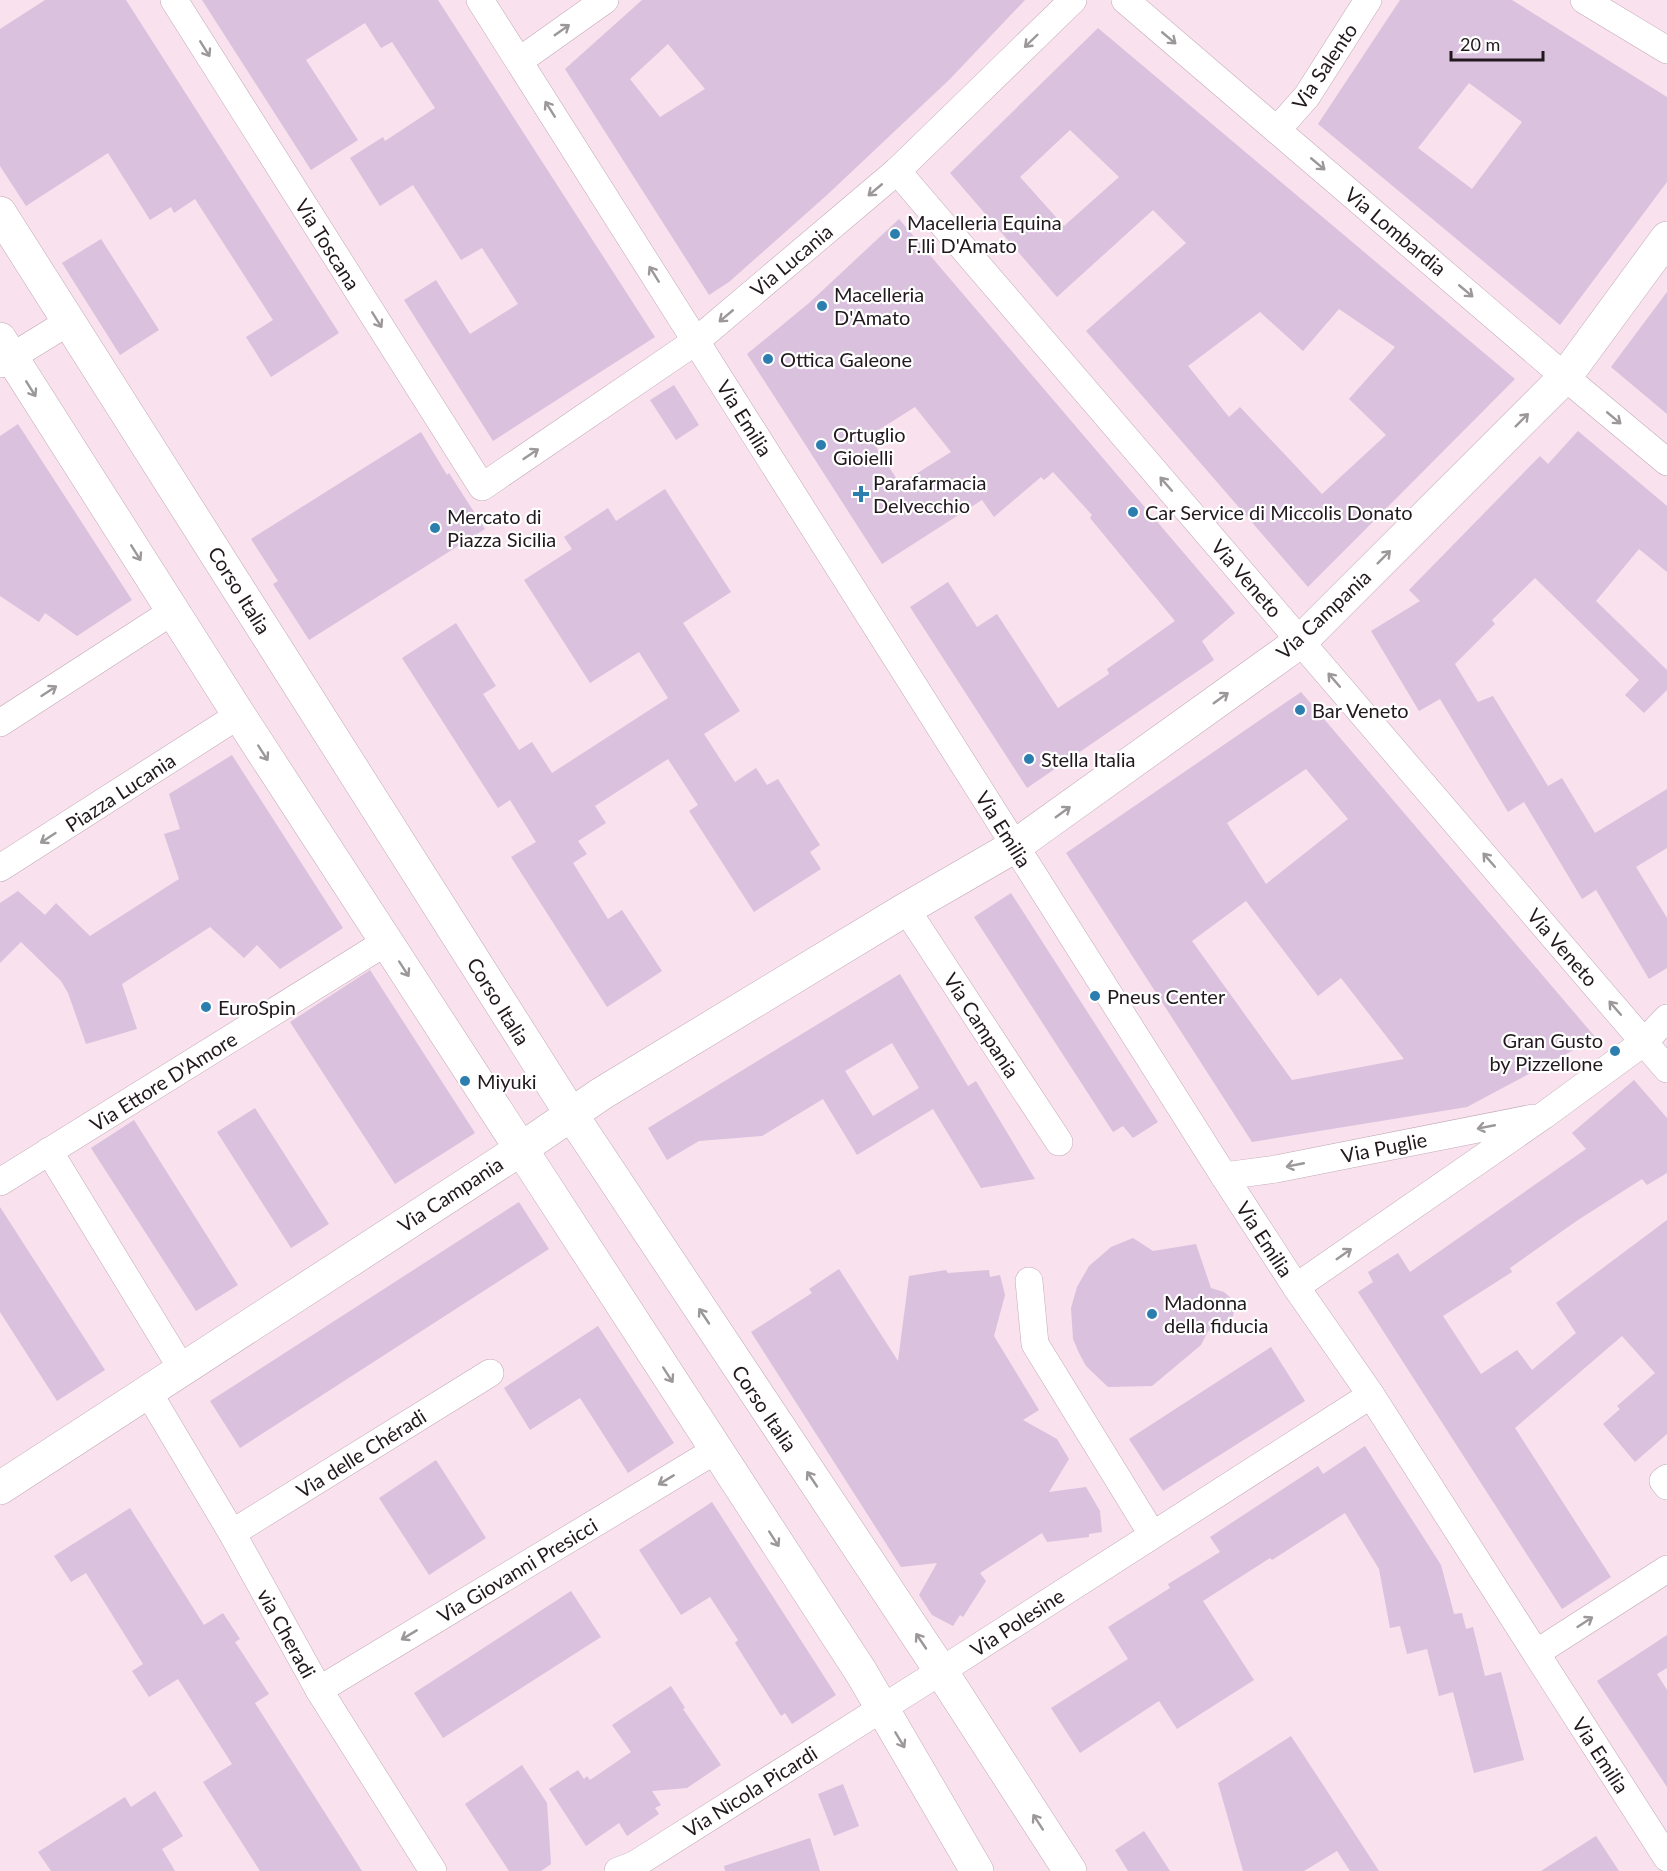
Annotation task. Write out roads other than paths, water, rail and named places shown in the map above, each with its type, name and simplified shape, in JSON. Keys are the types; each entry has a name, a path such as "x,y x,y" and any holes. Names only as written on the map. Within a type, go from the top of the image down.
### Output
{"street":[{"name":"Via Toscana","path":"174,0 482,487"},
{"name":"Via Emilia","path":"480,0 1224,1176 1296,1287 1371,1395 1667,1858"},
{"path":"519,61 605,0"},
{"name":"Via Lucania","path":"482,487 696,341 897,171 1073,0"},
{"name":"Via Lombardia","path":"1125,0 1667,462"},
{"name":"Via Salento","path":"1277,130 1307,96 1368,0"},
{"path":"1584,0 1667,50"},
{"name":"Via Veneto","path":"897,171 1667,1069"},
{"name":"Corso Italia","path":"0,213 571,1114 941,1671 1070,1871"},
{"name":"Via Campania","path":"0,1488 521,1149 601,1094 906,909 1015,846 1301,641 1565,377 1667,238"},
{"path":"70,321 4,354 861,1672 977,1871"},
{"path":"0,723 173,611"},
{"name":"Piazza Lucania","path":"0,868 239,716"},
{"name":"Via Campania","path":"906,909 1059,1142"},
{"name":"Via Ettore D'Amore","path":"0,1182 386,942"},
{"name":"Via Puglie","path":"1296,1287 1543,1116 1644,1042 1667,1018"},
{"name":"Via Puglie","path":"1224,1176 1276,1169 1543,1116"},
{"path":"49,1151 182,1369"},
{"path":"1029,1281 1035,1344 1152,1534"},
{"name":"Via delle Chéradi","path":"232,1533 490,1374"},
{"name":"via Cheradi","path":"148,1392 232,1533 319,1690 433,1871"},
{"name":"Via Polesine","path":"881,1708 1371,1395"},
{"name":"Via Giovanni Presicci","path":"319,1690 716,1450"},
{"path":"1536,1653 1667,1569"},
{"name":"Via Nicola Picardi","path":"618,1871 633,1866 881,1708"}],"place":[{"name":"Macelleria Equina F.lli D'Amato","path":"895,234"},
{"name":"Macelleria D'Amato","path":"822,306"},
{"name":"Ottica Galeone","path":"768,359"},
{"name":"Ortuglio Gioielli","path":"821,445"},
{"name":"Parafarmacia Delvecchio","path":"861,494"},
{"name":"Car Service di Miccolis Donato","path":"1133,512"},
{"name":"Mercato di Piazza Sicilia","path":"435,528"},
{"name":"Bar Veneto","path":"1300,710"},
{"name":"Stella Italia","path":"1029,759"},
{"name":"Pneus Center","path":"1095,996"},
{"name":"EuroSpin","path":"206,1007"},
{"name":"Gran Gusto by Pizzellone","path":"1615,1051"},
{"name":"Miyuki","path":"465,1081"},
{"name":"Madonna della fiducia","path":"1152,1314"}]}
